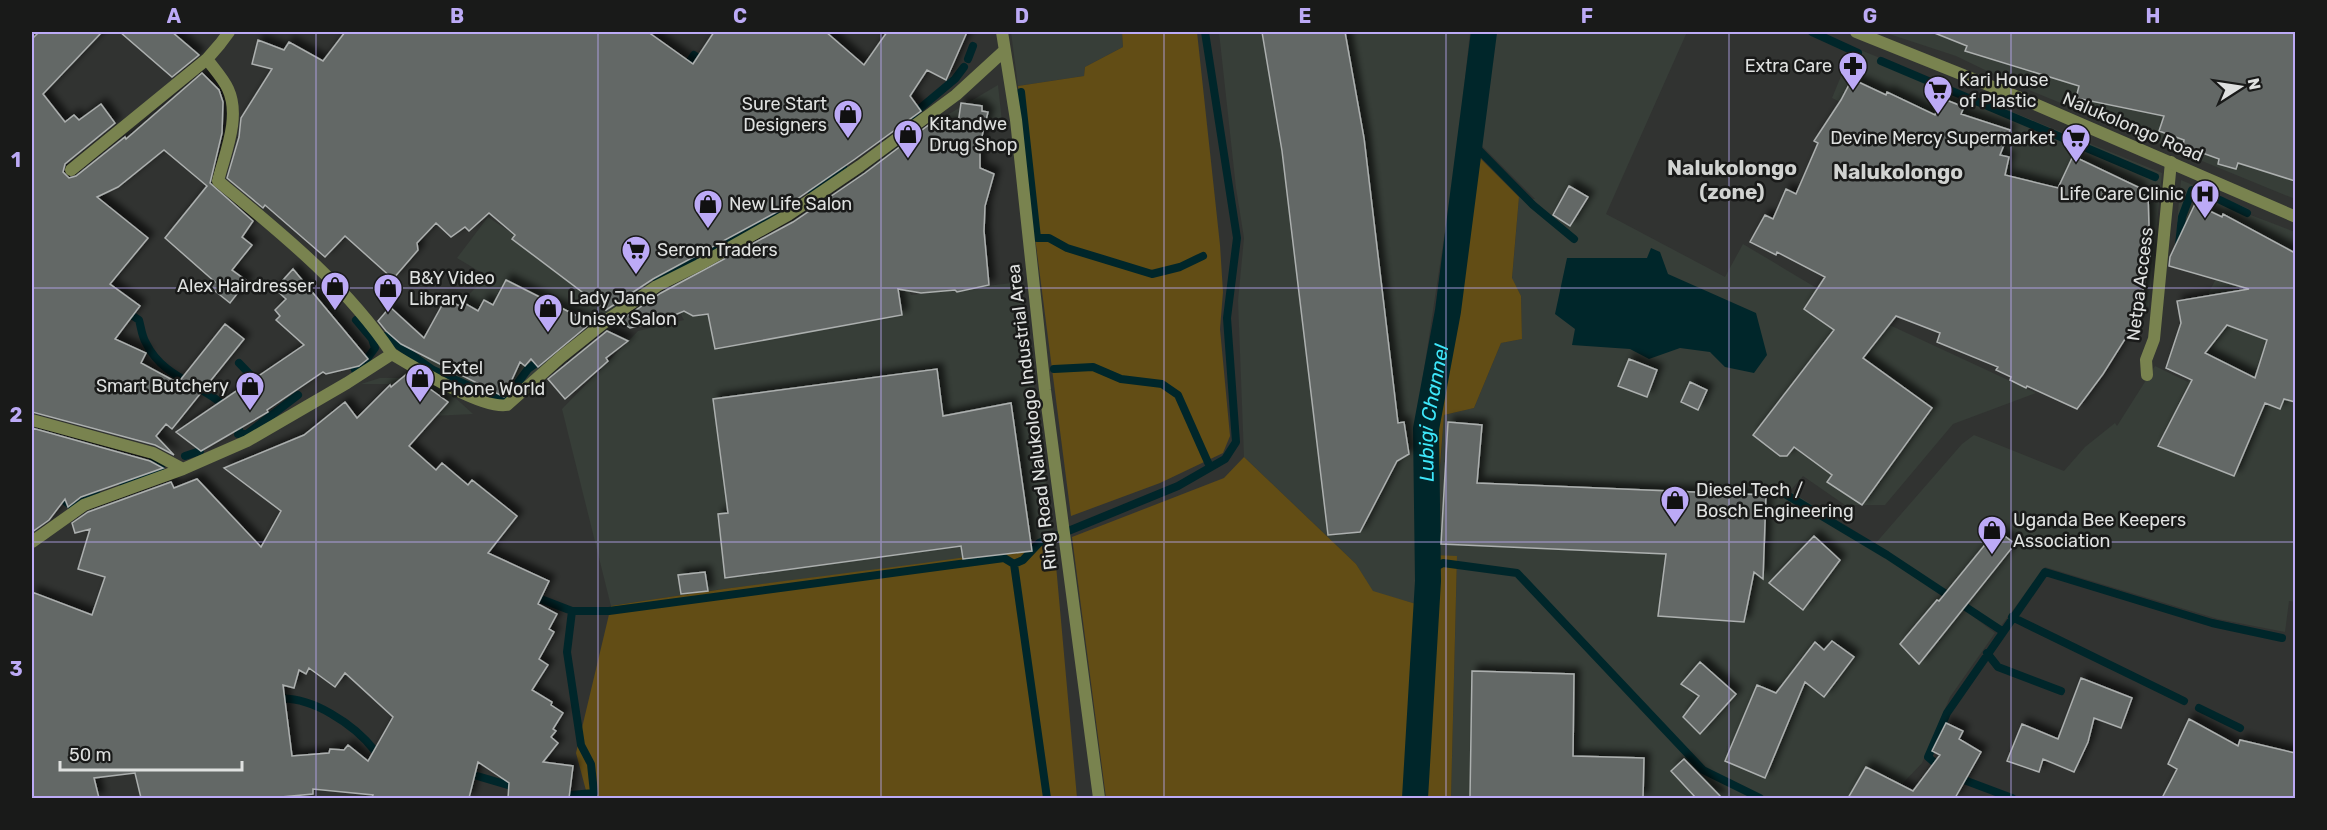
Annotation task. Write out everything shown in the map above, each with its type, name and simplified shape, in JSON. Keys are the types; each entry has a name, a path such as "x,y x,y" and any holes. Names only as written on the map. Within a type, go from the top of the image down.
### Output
{"street":[{"path":"71,170 207,59 229,32"},
{"name":"Ring Road Nalukologo Industrial Area","path":"1002,32 1016,120 1045,390 1099,798"},
{"name":"Nalukolongo Road","path":"1856,32 1956,71 2295,217"},
{"path":"207,59 224,80 233,108 232,123 218,181 321,269 376,329 392,354 441,382 483,401 502,406 507,405 561,357 610,318 663,282 699,265 788,215 956,95 1004,51"},
{"name":"Netpa Access","path":"2147,375 2146,360 2154,339 2171,162"},
{"path":"32,542 84,505 183,469 258,435 392,354"},
{"path":"32,420 153,453 183,469"}],"shaded area":[{"path":"1011,32 1122,32 1123,47 1085,67 1084,76 1018,86"},
{"path":"1122,32 1197,32 1220,245 1223,292 1220,329 1230,436 1223,453 1160,483 1071,516 1018,86 1084,76 1085,67 1123,47"},
{"path":"1219,32 1470,32 1458,145 1417,416 1416,604 1373,592 1356,564 1244,457 1238,301 1244,238 1236,188"},
{"path":"1489,32 1687,32 1606,214 1725,277 1743,244 1840,302 2036,393 1953,424 1885,505 1845,505 1803,476 1790,491 1875,544 1962,444 1974,435 2064,471 2085,447 2115,423 2117,426 2155,366 2188,382 2195,359 2199,312 2233,245 2177,222 2181,180 2249,209 2248,214 2295,232 2296,602 2289,601 2285,632 2218,619 2045,567 2001,626 1887,552 1995,633 1950,697 1922,763 1889,798 1451,798 1457,557 1434,555 1444,415 1474,408 1501,343 1522,339 1521,296 1512,279 1519,197 1535,199 1475,139"},
{"path":"1883,32 2114,32 2106,58 2126,86 2137,32 2227,32 2225,38 2295,58 2295,199 2012,83 1956,56"},
{"path":"1853,47 2162,173 2149,307 2026,252 1869,116 1832,98"},
{"path":"998,85 1002,122 970,124 906,280 911,295 1021,282 1054,543 963,559 708,591 611,606 562,409 638,331 684,320 666,287 707,270 768,236 836,193 905,140"},
{"path":"1475,153 1519,197 1512,278 1521,296 1522,339 1501,343 1474,408 1444,415 1434,541 1430,435 1453,316"},
{"path":"729,169 781,214 701,259 656,220 695,262 575,334 506,402 466,385 420,359 424,341 487,276 457,258 488,217 513,234 549,183"},
{"path":"380,378 408,378 427,383 450,393 473,414 433,416 427,384 361,384"},
{"path":"1244,457 1356,564 1373,591 1416,604 1405,798 1106,798 1072,537 1224,478"},
{"path":"1054,543 1077,798 588,798 576,753 611,606"},
{"path":"1434,555 1457,556 1451,798 1423,798"}],"water":[{"path":"1651,248 1660,252 1668,274 1756,313 1767,355 1754,373 1725,367 1710,352 1680,348 1649,359 1630,349 1572,345 1575,329 1555,314 1567,258 1647,258"}],"building":[{"path":"39,32 102,32 43,94 65,122 74,115 79,120 101,104 115,123 65,164 63,172 69,178 76,176 125,137 126,139 202,73 219,90 223,102 222,133 210,183 253,221 242,237 252,245 232,270 247,281 230,303 210,287 215,282 165,238 207,186 164,150 118,187 97,197 148,238 110,284 140,306 115,339 146,353 141,363 178,383 225,324 244,339 172,429 166,424 156,436 174,455 155,445 32,412 32,39"},
{"path":"120,32 172,32 199,55 172,77"},
{"path":"345,32 648,32 693,64 714,32 826,32 864,65 887,32 967,32 946,80 927,70 910,96 921,111 784,208 653,279 606,310 512,239 515,235 489,213 469,231 465,227 451,237 436,223 417,243 418,250 393,279 345,236 325,257 265,205 263,208 227,178 239,137 241,118 272,69 252,64 258,40 284,50 289,42 323,61"},
{"path":"1262,32 1345,32 1364,138 1398,423 1404,422 1409,454 1397,461 1360,532 1328,535 1282,151"},
{"path":"1932,32 2295,32 2295,181 2238,163 2236,169 2218,164 2219,159 2183,146 2184,140 2159,131 2164,116 2076,98 2079,86 1965,51 1967,46"},
{"path":"1852,79 1886,95 1887,92 1935,115 1941,98 1964,107 1961,114 2010,130 2000,155 2009,157 2005,175 2058,188 2073,156 2140,188 2140,195 2148,195 2150,257 2137,320 2103,374 2077,409 2010,380 2011,377 1996,370 1998,367 1937,342 1940,333 1896,316 1863,358 1932,408 1862,505 1827,482 1832,475 1794,447 1787,456 1780,456 1753,435 1834,330 1804,309 1825,277 1777,252 1776,255 1750,242 1765,215 1773,219 1786,189 1796,194 1818,143 1814,141"},
{"path":"961,103 982,106 982,111 988,112 980,144 980,168 994,174 985,206 984,231 989,285 957,292 955,290 921,293 898,289 902,315 715,349 708,314 693,316 684,311 663,320 630,328 620,321 661,293 793,222 865,173 930,124 958,124"},
{"path":"1569,186 1588,197 1570,226 1553,215"},
{"path":"2195,204 2222,217 2223,214 2295,253 2295,402 2284,399 2280,409 2265,403 2234,476 2158,446 2192,380 2166,368 2181,323 2177,301 2249,289 2169,266 2170,257","holes":["2227,325 2267,340 2255,378 2205,353"]},
{"path":"293,269 368,359 359,366 326,374 323,372 267,410 268,412 201,451 176,432 304,345 276,320 280,316 275,310 286,299 275,289"},
{"path":"506,280 591,323 538,367 531,359 525,366 520,362 504,397 401,344 378,321 390,307 424,338 446,298 459,306 461,301 478,311 484,300 493,305"},
{"path":"607,331 628,341 606,358 608,361 565,399 548,379"},
{"path":"1629,359 1657,370 1647,397 1618,386"},
{"path":"937,369 943,416 1011,403 1032,551 963,559 961,546 725,578 718,514 728,513 713,399"},
{"path":"408,373 448,402 409,446 436,470 442,463 468,485 472,480 517,516 488,553 549,581 538,604 557,614 549,629 554,632 539,659 548,665 532,690 552,702 551,705 563,713 551,737 558,743 543,762 573,766 569,798 508,798 509,783 478,762 469,798 372,798 373,795 313,789 313,794 270,798 141,798 135,773 94,778 99,798 32,798 32,592 92,615 105,577 78,569 90,529 75,533 72,523 88,512 171,482 174,488 197,479 261,547 281,511 224,468 304,435 345,402 357,418 390,385 391,387","holes":["309,668 335,687 345,673 393,717 368,761 348,745 344,750 330,749 329,753 292,756 283,685 294,688 299,670 306,674"]},
{"path":"1690,382 1707,390 1698,410 1681,402"},
{"path":"1448,422 1482,425 1477,483 1766,495 1763,579 1754,572 1744,622 1658,616 1666,554 1441,544"},
{"path":"32,428 150,461 163,468 81,497 68,507 65,499 49,520 32,532"},
{"path":"1997,530 2015,544 1919,664 1900,644 1937,600 1939,601"},
{"path":"1814,536 1840,560 1803,610 1769,583"},
{"path":"705,572 708,591 681,594 678,575"},
{"path":"1832,641 1854,657 1824,697 1805,682 1765,778 1725,761 1757,685 1776,693 1815,642 1824,650"},
{"path":"1700,662 1736,694 1700,734 1683,717 1699,696 1681,684"},
{"path":"1472,671 1574,674 1573,756 1644,758 1643,798 1470,798"},
{"path":"2081,678 2132,698 2121,728 2094,718 2088,742 2074,772 2043,759 2039,772 2007,761 2022,724 2058,739"},
{"path":"2189,719 2238,746 2240,740 2295,753 2295,798 2162,798 2177,769 2168,764"},
{"path":"1946,723 1963,731 1959,739 1981,752 1955,798 1848,798 1866,767 1913,791 1940,755 1932,751"},
{"path":"1684,759 1722,798 1696,798 1671,771"}],"waterway":[{"path":"1047,798 1014,564 1023,560 1039,543 1178,486 1225,459 1236,442 1227,318 1237,238 1205,32"},
{"name":"Lubigi Channel","path":"1415,798 1428,581 1426,429 1448,311 1484,32"},
{"path":"1812,32 1858,53"},
{"path":"968,59 973,46"},
{"path":"685,69 694,55 705,62"},
{"path":"1881,61 2155,177"},
{"path":"912,115 955,79 964,67"},
{"path":"1021,92 1037,238 1049,238 1067,248 1152,274 1180,267 1203,256"},
{"path":"1470,141 1533,205 1574,239"},
{"path":"812,192 843,167"},
{"path":"2179,245 2182,217 2192,190 2200,192"},
{"path":"2220,200 2247,213"},
{"path":"655,277 698,259 798,202"},
{"path":"130,314 139,320 145,341 153,355 162,364 226,407"},
{"path":"355,370 361,367 375,348 372,339 356,320"},
{"path":"372,339 385,336 433,370 501,400 505,400 528,369 542,359"},
{"path":"239,363 261,386"},
{"path":"1054,369 1093,367 1121,379 1162,384 1178,395 1210,467"},
{"path":"238,434 247,434 298,395"},
{"path":"234,420 241,434"},
{"path":"185,456 200,451"},
{"path":"122,482 159,473 161,465 157,459 153,458"},
{"path":"57,495 73,507 96,491"},
{"path":"1785,494 1887,555 2002,631"},
{"path":"533,596 572,611 609,611 1004,558 1014,564"},
{"path":"1428,571 1443,563 1517,573 1703,770 1760,798"},
{"path":"1941,768 1928,757 1947,713 2045,572 2212,623 2282,638"},
{"path":"559,796 594,793 591,764 581,745 567,652 572,611"},
{"path":"2012,617 2184,701"},
{"path":"1987,653 1998,667 2061,691"},
{"path":"276,699 303,702 331,714 356,731 375,751"},
{"path":"2199,708 2240,728"},
{"path":"467,773 518,788"},
{"path":"1956,777 2012,798"}],"place":[{"name":"Extra Care","path":"1853,92"},
{"name":"Kari House of Plastic","path":"1938,116"},
{"name":"Sure Start Designers","path":"848,140"},
{"name":"Kitandwe Drug Shop","path":"908,160"},
{"name":"Devine Mercy Supermarket","path":"2076,164"},
{"name":"Life Care Clinic","path":"2205,220"},
{"name":"New Life Salon","path":"708,230"},
{"name":"Serom Traders","path":"636,276"},
{"name":"Alex Hairdresser","path":"335,312"},
{"name":"B&Y Video Library","path":"388,314"},
{"name":"Lady Jane Unisex Salon","path":"548,334"},
{"name":"Extel Phone World","path":"420,404"},
{"name":"Smart Butchery","path":"250,412"},
{"name":"Diesel Tech / Bosch Engineering","path":"1675,526"},
{"name":"Uganda Bee Keepers Association","path":"1992,556"}],"district":[{"name":"Nalukolongo","path":"1898,172"},
{"name":"Nalukolongo (zone)","path":"1732,180"}]}
